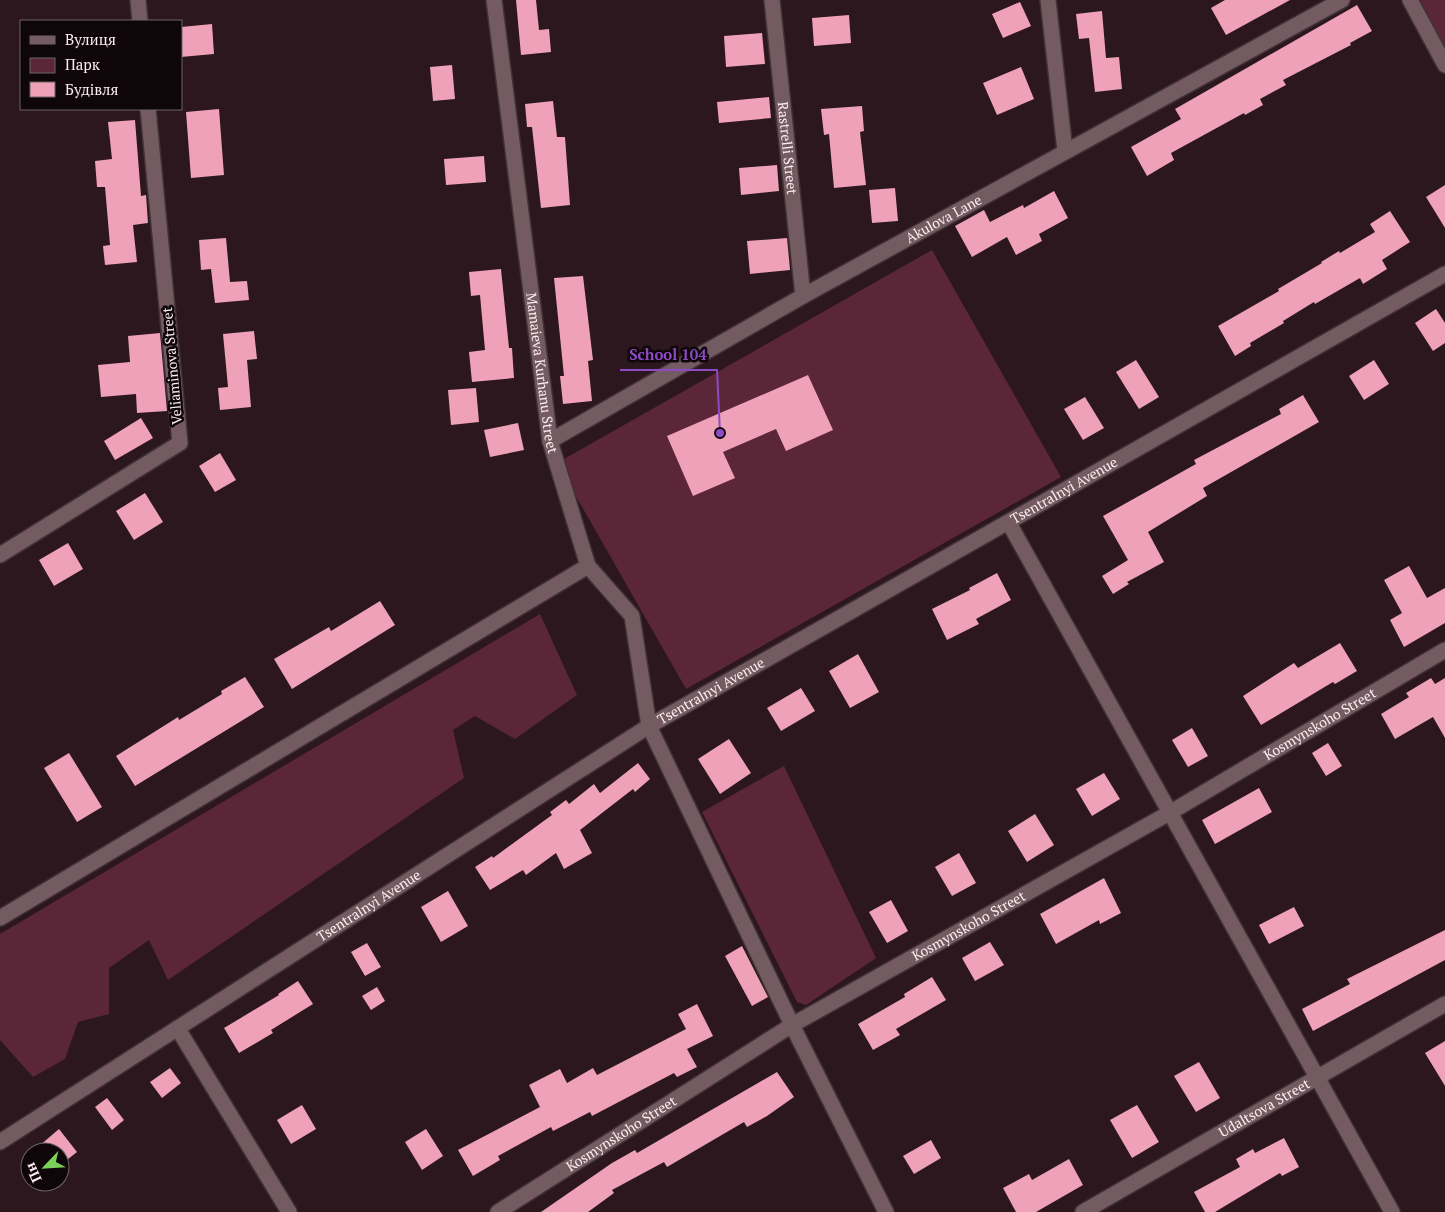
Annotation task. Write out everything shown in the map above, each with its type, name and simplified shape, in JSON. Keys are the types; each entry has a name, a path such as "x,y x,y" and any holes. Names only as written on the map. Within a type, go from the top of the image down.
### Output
{"street":[{"path":"138,0 140,20"},
{"name":"Mamaieva Kurhanu Street","path":"494,0 550,440 588,566 632,616 649,726 792,1025 886,1212"},
{"name":"Rastrelli Street","path":"772,0 803,296"},
{"path":"1048,0 1065,151"},
{"name":"Akulova Lane","path":"550,440 803,296 1342,0"},
{"path":"1410,0 1445,65"},
{"name":"Veliaminova Street","path":"0,555 180,443 148,110"},
{"name":"Tsentralnyi Avenue","path":"0,1142 649,726 1445,274"},
{"path":"1009,523 1392,1212"},
{"path":"0,918 588,566"},
{"name":"Kosmynskoho Street","path":"498,1212 792,1025 1170,812 1445,650"},
{"name":"Udaltsova Street","path":"1083,1212 1445,1004"},
{"path":"178,1029 289,1212"}],"green space":[{"path":"1410,0 1445,0 1445,65"},
{"path":"932,250 1061,477 686,689 557,463"},
{"path":"540,614 577,695 515,739 475,716 453,730 464,778 168,980 149,940 109,968 109,1014 78,1022 65,1059 33,1077 0,1040 0,934"},
{"path":"784,766 876,958 806,1005 797,1002 702,812"}],"building":[{"path":"516,0 536,0 539,30 549,29 551,52 521,55"},
{"path":"1225,0 1290,0 1226,35 1211,8"},
{"path":"1020,2 1031,26 1003,38 992,14"},
{"path":"1357,5 1372,31 1350,43 1351,45 1283,80 1286,85 1260,99 1263,105 1245,115 1244,113 1171,153 1174,160 1147,176 1131,147 1181,119 1175,109"},
{"path":"1102,11 1106,58 1119,57 1122,89 1095,92 1089,38 1079,39 1076,14"},
{"path":"849,15 851,43 814,46 812,18"},
{"path":"212,24 214,54 182,57 182,27"},
{"path":"762,33 765,64 726,67 724,36"},
{"path":"452,65 455,99 433,101 430,67"},
{"path":"1021,67 1034,99 997,115 983,83"},
{"path":"769,97 771,118 719,123 717,102"},
{"path":"553,101 557,137 565,137 570,205 541,208 532,127 527,127 525,104"},
{"path":"862,106 864,131 860,132 866,185 834,188 829,134 824,135 821,109"},
{"path":"219,109 224,175 191,178 186,112"},
{"path":"135,120 141,196 146,195 148,223 133,225 137,262 105,265 103,246 110,245 105,187 97,187 95,161 112,159 108,122"},
{"path":"484,156 486,182 446,185 444,159"},
{"path":"777,165 779,191 741,195 739,168"},
{"path":"1445,185 1445,228 1426,197"},
{"path":"895,188 898,221 872,223 869,190"},
{"path":"1054,191 1068,218 1039,234 1042,241 1016,255 1007,237 972,257 955,226 984,210 990,222 1023,205 1024,208"},
{"path":"1390,211 1410,242 1382,260 1387,269 1363,284 1360,278 1315,304 1314,302 1250,343 1251,346 1235,356 1218,326 1279,291 1278,289 1339,251 1340,253 1375,232 1370,224"},
{"path":"226,238 230,282 247,281 249,300 215,303 211,269 201,270 199,240"},
{"path":"787,238 790,270 750,274 747,241"},
{"path":"501,269 509,348 512,348 514,378 472,382 469,352 485,350 480,295 471,296 469,272"},
{"path":"583,276 593,360 588,361 592,401 563,404 560,376 564,376 554,278"},
{"path":"1436,309 1445,323 1445,343 1433,351 1415,323"},
{"path":"254,331 257,359 247,360 251,407 220,410 218,388 228,387 223,334"},
{"path":"160,333 167,411 137,413 136,394 101,397 98,365 130,362 128,336"},
{"path":"1136,360 1159,397 1139,409 1116,372"},
{"path":"1374,360 1389,384 1364,400 1349,376"},
{"path":"808,375 833,430 786,451 776,429 723,452 735,478 693,496 667,436"},
{"path":"476,388 479,422 451,425 448,390"},
{"path":"1303,395 1319,422 1203,488 1207,496 1148,532 1164,562 1127,582 1129,584 1113,594 1102,576 1128,560 1103,516 1196,464 1194,460 1281,414 1279,409"},
{"path":"1085,397 1104,428 1083,440 1064,409"},
{"path":"141,418 153,438 115,460 104,441"},
{"path":"518,423 524,450 490,457 484,430"},
{"path":"220,453 236,480 215,492 199,466"},
{"path":"145,493 163,522 134,540 116,511"},
{"path":"68,543 83,569 54,586 39,560"},
{"path":"1409,566 1427,598 1445,588 1445,623 1404,647 1390,620 1402,613 1384,580"},
{"path":"997,573 1011,600 976,619 979,624 947,640 932,609 970,590 969,588"},
{"path":"380,601 395,625 292,689 274,659 329,627 331,631"},
{"path":"1340,643 1357,671 1335,684 1333,682 1261,725 1243,696 1294,663 1298,668"},
{"path":"858,654 879,692 850,708 829,671"},
{"path":"245,677 264,707 135,786 116,756 178,717 179,720 222,694 221,691"},
{"path":"1431,678 1435,684 1445,678 1445,738 1433,717 1395,739 1381,714 1409,697 1406,693"},
{"path":"801,688 815,711 781,731 767,708"},
{"path":"1192,728 1208,756 1188,767 1172,740"},
{"path":"729,739 751,773 720,794 698,759"},
{"path":"1328,743 1342,766 1326,776 1312,753"},
{"path":"69,753 102,807 77,822 44,768"},
{"path":"638,763 650,779 635,792 633,789 580,830 592,853 564,869 556,853 526,875 523,870 490,890 475,867 492,856 493,858 552,815 550,812 566,800 569,804 594,784 600,793"},
{"path":"1104,773 1120,799 1092,816 1076,789"},
{"path":"1259,788 1272,812 1215,844 1202,820"},
{"path":"1035,814 1054,845 1027,862 1008,831"},
{"path":"959,853 976,883 952,896 935,867"},
{"path":"1104,878 1121,913 1100,924 1099,920 1056,944 1040,914"},
{"path":"448,891 468,926 441,942 421,907"},
{"path":"891,900 908,931 887,943 869,912"},
{"path":"1294,907 1304,926 1269,944 1259,925"},
{"path":"1445,930 1445,960 1313,1031 1302,1009 1350,984 1347,979"},
{"path":"990,942 1004,965 975,981 962,958"},
{"path":"367,943 381,967 365,976 351,952"},
{"path":"742,946 768,997 752,1006 725,956"},
{"path":"932,977 946,1000 896,1029 900,1035 873,1050 858,1024 905,997 904,994"},
{"path":"298,981 313,1004 271,1030 273,1033 239,1053 224,1028 279,995"},
{"path":"377,987 385,1001 371,1010 362,996"},
{"path":"697,1004 713,1036 687,1049 697,1067 677,1077 674,1073 592,1116 590,1112 553,1131 551,1127 498,1156 500,1160 473,1176 458,1150 540,1107 529,1085 560,1069 567,1083 593,1068 597,1075 686,1029 678,1014"},
{"path":"1445,1041 1445,1086 1425,1053"},
{"path":"1199,1062 1220,1098 1196,1112 1174,1076"},
{"path":"170,1068 181,1083 162,1098 150,1082"},
{"path":"777,1072 794,1097 767,1116 747,1127 744,1122 667,1167 664,1162 612,1190 614,1193 588,1212 541,1212 612,1163 635,1150 637,1153"},
{"path":"107,1098 124,1120 112,1130 95,1107"},
{"path":"302,1105 316,1129 291,1144 277,1120"},
{"path":"1137,1105 1159,1142 1132,1158 1110,1120"},
{"path":"59,1129 69,1142 44,1142"},
{"path":"426,1129 443,1156 422,1170 405,1142"},
{"path":"1284,1138 1299,1167 1282,1176 1280,1173 1215,1212 1205,1212 1194,1192 1240,1167 1236,1159 1253,1149 1255,1153"},
{"path":"931,1140 941,1158 914,1174 903,1156"},
{"path":"70,1143 77,1152 70,1158"},
{"path":"1069,1159 1083,1185 1036,1212 1016,1212 1003,1188 1029,1174 1032,1180"}],"place":[{"name":"School 104","path":"720,433"}]}
